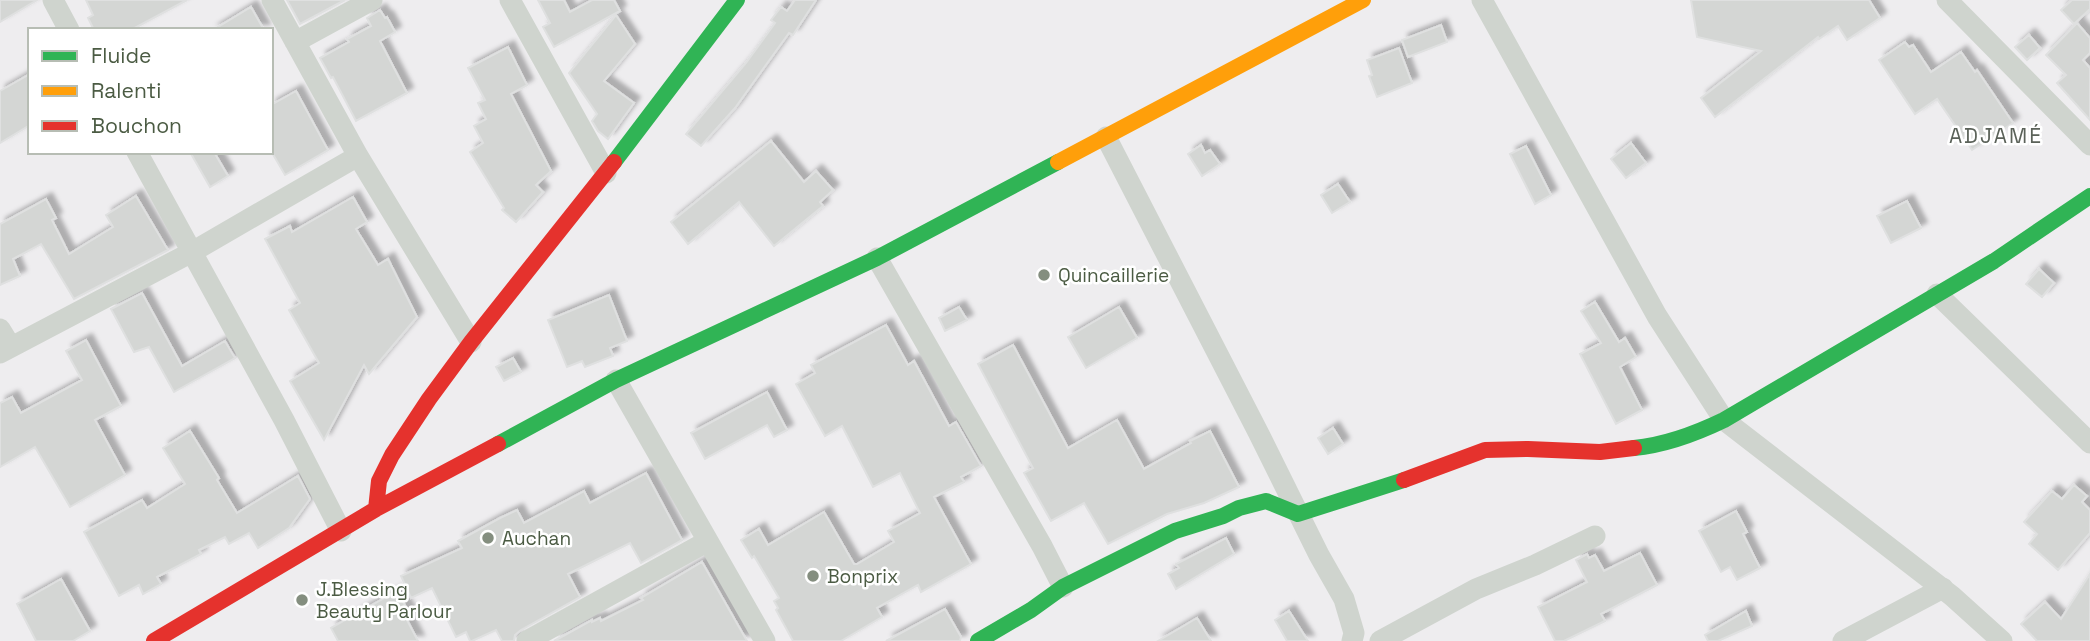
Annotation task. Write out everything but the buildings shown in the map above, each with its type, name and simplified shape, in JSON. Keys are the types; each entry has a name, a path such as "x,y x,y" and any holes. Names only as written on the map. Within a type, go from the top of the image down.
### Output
{"street":[{"path":"53,0 68,28"},
{"path":"272,0 358,156 471,342"},
{"path":"295,42 372,0"},
{"path":"510,0 606,173"},
{"path":"376,509 379,481 392,455 471,342 606,173 737,0"},
{"path":"154,641 376,509 616,380 877,258 1363,0"},
{"path":"1482,0 1657,317 1724,420 1943,589 2002,641"},
{"path":"1947,0 2090,145"},
{"path":"1106,137 1319,555 1344,598 1354,633 1352,641"},
{"path":"138,154 284,420 341,531"},
{"path":"4,343 192,252 358,156"},
{"path":"978,641 1031,610 1063,587 1174,531 1223,516 1239,508 1266,501 1298,514 1378,490 1485,450 1600,452 1656,446 1701,431 1994,261 2090,195"},
{"path":"877,258 1063,587"},
{"path":"1937,294 2090,443"},
{"path":"616,380 765,641"},
{"path":"1380,641 1476,589 1535,565 1594,536"},
{"path":"527,641 708,541"},
{"path":"1843,641 1943,589"}],"traffic: fast":[{"path":"614,162 737,0"},
{"path":"498,444 616,380 877,258 1058,162"},
{"path":"1634,448 1680,438 1724,420 1994,261 2090,196"},
{"path":"978,641 1031,610 1063,587 1175,531 1266,501 1298,514 1404,480"}],"traffic: slow":[{"path":"1058,162 1363,0"}],"traffic: jam":[{"path":"376,509 379,481 392,455 429,399 614,162"},
{"path":"154,641 376,509 498,444"},
{"path":"1404,480 1485,450 1600,452 1634,448"}],"place":[{"name":"Quincaillerie","path":"1044,275"},
{"name":"Auchan","path":"488,538"},
{"name":"Bonprix","path":"813,576"},
{"name":"J.Blessing Beauty Parlour","path":"302,600"}],"district":[{"name":"ADJAMÉ","path":"1996,136"}]}
